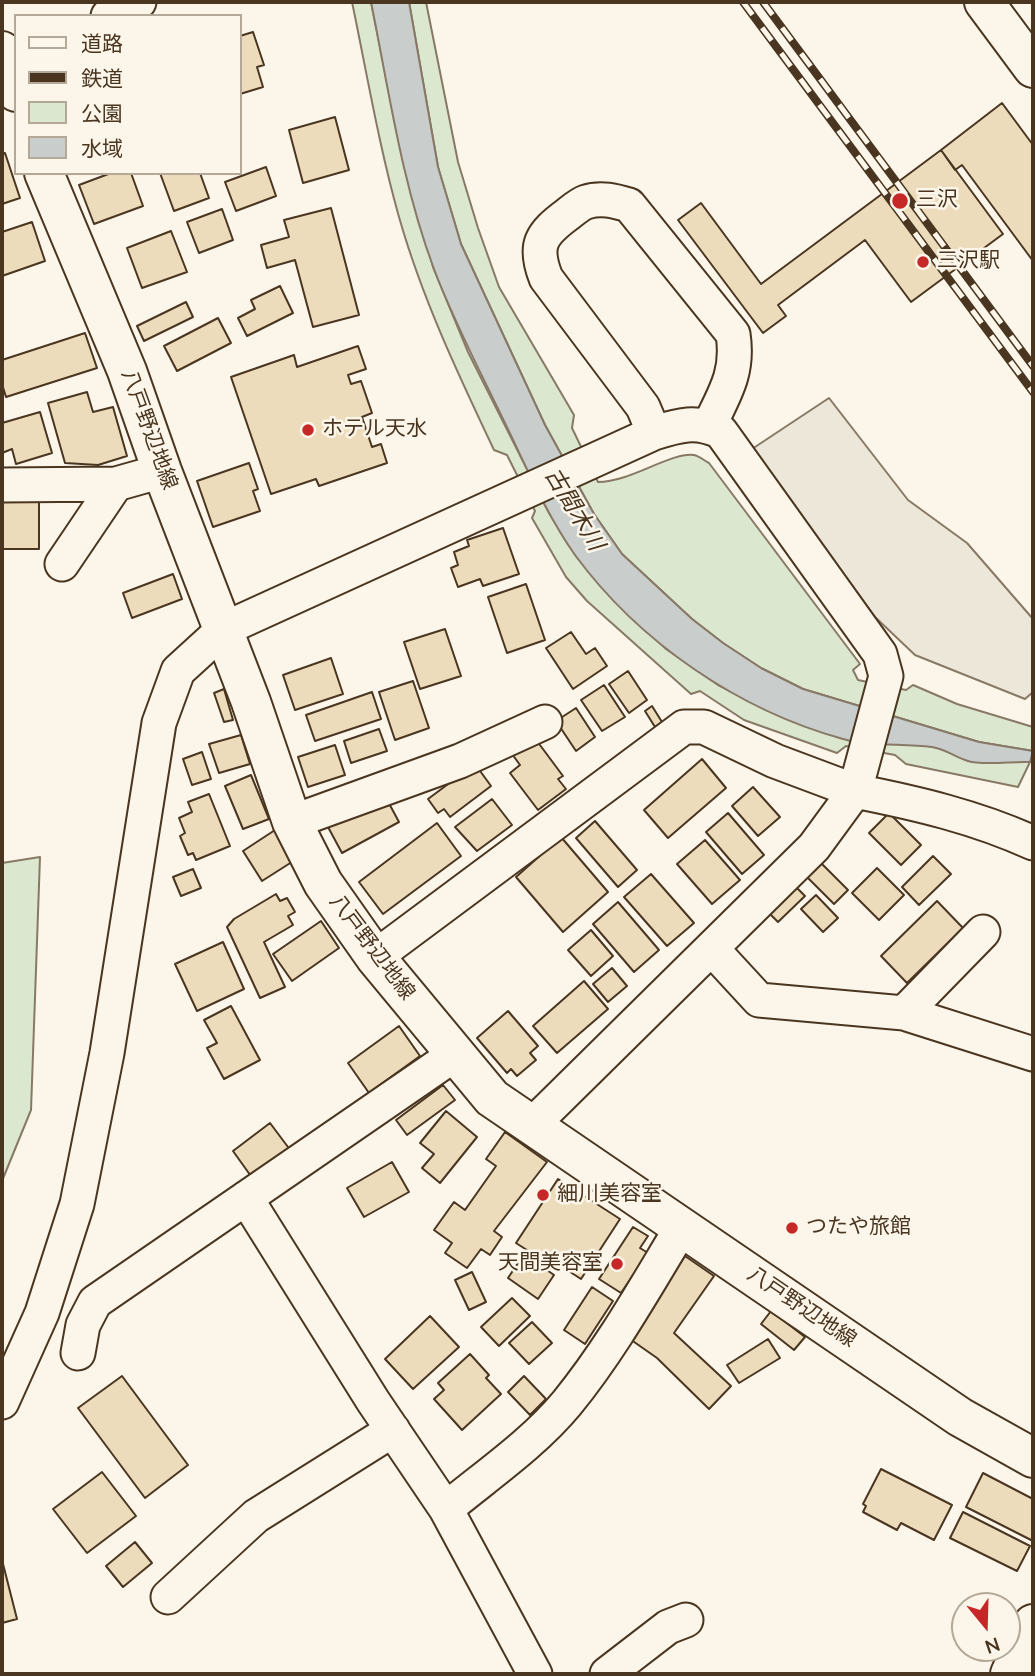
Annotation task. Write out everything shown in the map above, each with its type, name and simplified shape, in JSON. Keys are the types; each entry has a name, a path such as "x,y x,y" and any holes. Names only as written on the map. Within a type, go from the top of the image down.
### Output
{"main road":[{"path":"984,2 1031,62"},
{"name":"八戸野辺地線","path":"45,175 127,371 162,471 224,629 292,822 323,883 375,957 492,1098 960,1417 1033,1458"},
{"path":"1010,1674 1033,1624"}],"street":[{"path":"112,14 139,2"},
{"path":"654,433 642,407 546,278 538,259 541,240 552,226 585,202 607,199 629,205 733,334 737,356 732,376 709,426"},
{"path":"2,1402 42,1313 77,1204 107,1053 159,723 178,671 224,629 654,433 687,423 709,426 721,432 857,618 880,654 886,676 858,782 814,847 532,1125"},
{"path":"2,485 116,484 162,471"},
{"path":"62,564 116,484"},
{"path":"292,822 460,761 545,722"},
{"path":"375,957 684,727 704,727 775,761 858,782 1002,829 1033,843"},
{"path":"904,1013 983,932"},
{"path":"712,948 759,1000 904,1013 1033,1054"},
{"path":"78,1353 83,1325 95,1302 454,1055"},
{"path":"246,1198 446,1509 535,1674"},
{"path":"446,1509 537,1435 568,1402 623,1323 682,1227"},
{"path":"168,1597 256,1516 393,1430"},
{"path":"607,1674 668,1627 686,1620"}],"green space":[{"path":"352,2 371,2 390,97 433,267 468,352 549,513 576,556 622,607 666,649 718,685 780,716 820,731 935,747 958,754 968,761 1030,762 1018,787 906,764 895,755 846,746 837,753 744,720 700,691 691,694 587,601 566,577 532,518 535,511 507,455 494,450 418,277 385,164"},
{"path":"409,2 426,2 458,162 499,287 574,415 572,428 598,482 624,477 684,455 696,456 709,463 860,664 853,670 858,680 906,690 913,685 957,704 1033,727 1033,751 979,742 803,689 761,668 723,643 692,619 622,554 594,514 545,425 461,244 438,167"},
{"path":"40,857 31,1110 2,1181 2,863"}],"shaded area":[{"path":"829,398 908,500 967,543 1033,619 1033,692 1025,699 915,655 875,617 752,449"}],"water":[{"name":"古間木川","path":"371,2 409,2 438,167 461,244 545,425 594,514 622,554 692,619 761,668 803,689 979,742 1033,751 1030,762 974,762 937,748 854,741 804,726 729,691 694,669 660,644 601,587 575,555 546,506 450,308 434,269 405,171"}],"building":[{"path":"253,32 264,65 257,67 263,87 242,93 242,35"},
{"path":"1002,103 1033,145 1033,261 962,165 955,170 941,150"},
{"path":"335,117 349,170 303,183 289,130"},
{"name":"三沢駅","path":"941,150 1003,234 911,302 865,240 778,305 786,316 763,333 678,220 701,203 761,284"},
{"path":"5,153 20,198 2,204 2,154"},
{"path":"266,167 276,196 236,211 225,182"},
{"path":"106,175 132,175 143,206 94,224 79,185"},
{"path":"161,175 201,175 209,198 174,211"},
{"path":"331,208 359,315 313,327 295,260 267,268 261,245 289,237 284,220"},
{"path":"222,209 233,240 199,253 187,222"},
{"path":"32,222 45,261 2,276 2,232"},
{"path":"171,231 187,272 142,288 127,248"},
{"path":"280,286 293,313 247,336 238,318 255,309 251,300"},
{"path":"186,302 193,317 144,341 137,326"},
{"path":"218,318 231,343 177,371 164,346"},
{"path":"85,333 97,368 6,397 2,384 2,360"},
{"name":"ホテル天水","path":"358,346 366,369 348,375 351,384 361,381 372,413 362,417 372,447 381,444 387,463 319,486 316,479 271,494 231,377 294,355 297,367"},
{"path":"87,392 93,412 113,407 127,456 98,465 65,463 48,403"},
{"path":"40,412 52,453 16,464 12,449 2,453 2,423"},
{"path":"249,463 258,489 253,491 260,511 213,527 197,481"},
{"path":"2,501 39,502 39,549 2,549"},
{"path":"503,528 519,574 483,586 480,579 458,587 451,568 458,565 454,552 469,546 467,540"},
{"path":"173,574 182,599 132,618 123,593"},
{"path":"526,584 545,640 507,653 488,597"},
{"path":"445,629 461,676 420,689 404,642"},
{"path":"571,632 586,654 595,648 607,666 573,689 546,648"},
{"path":"331,658 343,694 295,710 283,675"},
{"path":"628,671 647,700 629,713 609,684"},
{"path":"413,681 429,728 395,740 379,692"},
{"path":"604,685 625,717 602,731 581,700"},
{"path":"224,689 233,720 224,722 214,693"},
{"path":"372,692 381,719 315,741 306,715"},
{"path":"652,706 662,722 655,727 645,711"},
{"path":"576,708 595,737 576,751 556,721"},
{"path":"379,729 387,751 351,763 344,741"},
{"path":"241,735 250,764 219,773 209,744"},
{"path":"534,737 563,776 558,779 566,789 538,810 510,773 520,765 512,754"},
{"path":"335,745 345,775 308,787 298,757"},
{"path":"202,752 211,779 192,785 183,759"},
{"path":"702,759 726,788 668,838 644,810"},
{"path":"475,764 491,786 450,817 444,809 438,813 428,799"},
{"path":"251,775 269,819 243,829 225,786"},
{"path":"753,787 780,817 758,836 732,806"},
{"path":"209,794 230,846 196,860 193,853 188,855 180,836 185,833 179,818 192,812 188,802"},
{"path":"385,796 399,822 342,853 328,827"},
{"path":"492,799 512,825 477,851 455,827"},
{"path":"728,813 764,855 742,874 706,832"},
{"path":"889,813 921,845 901,865 869,833"},
{"path":"595,821 637,870 618,887 576,838"},
{"path":"437,823 461,856 383,914 359,882"},
{"path":"275,830 295,860 262,881 243,851"},
{"path":"561,837 608,892 563,932 516,877"},
{"path":"705,840 740,880 712,904 677,864"},
{"path":"933,856 951,874 919,905 902,887"},
{"path":"821,863 848,890 834,904 807,877"},
{"path":"877,868 904,895 879,920 852,893"},
{"path":"193,869 201,888 181,896 173,877"},
{"path":"651,874 694,923 667,946 624,897"},
{"path":"796,887 805,896 778,922 769,913"},
{"path":"276,894 280,901 287,898 295,912 288,916 293,925 264,942 285,987 260,998 227,927 234,919"},
{"path":"816,895 838,918 823,932 801,909"},
{"path":"937,901 963,928 907,983 881,956"},
{"path":"618,902 659,950 634,972 593,924"},
{"path":"321,921 339,948 292,981 273,954"},
{"path":"591,930 613,956 591,976 568,950"},
{"path":"223,942 244,989 197,1011 175,964"},
{"path":"612,968 627,986 608,1002 593,984"},
{"path":"584,981 608,1009 557,1053 533,1026"},
{"path":"231,1006 260,1060 224,1079 207,1048 217,1043 204,1020"},
{"path":"508,1011 538,1046 530,1053 536,1060 517,1076 511,1069 507,1073 477,1038"},
{"path":"399,1026 420,1056 369,1093 348,1063"},
{"path":"443,1085 455,1100 407,1135 396,1120"},
{"path":"446,1111 477,1137 440,1183 422,1168 434,1154 420,1143"},
{"path":"270,1123 291,1151 253,1179 233,1151"},
{"path":"505,1132 547,1162 494,1231 502,1237 490,1255 481,1249 467,1268 445,1253 452,1243 434,1230 454,1202 465,1210 496,1166 486,1159"},
{"path":"392,1162 409,1192 364,1217 347,1188"},
{"path":"558,1179 620,1219 581,1279 547,1257 544,1261 516,1243"},
{"path":"633,1227 648,1236 640,1248 648,1253 621,1293 599,1279"},
{"path":"524,1254 554,1275 538,1299 508,1278"},
{"path":"685,1256 714,1276 674,1333 731,1386 709,1409 657,1358 627,1337"},
{"path":"472,1272 486,1302 469,1310 455,1280"},
{"path":"592,1287 613,1301 585,1344 564,1330"},
{"path":"512,1298 530,1316 499,1346 481,1327"},
{"path":"771,1311 805,1337 794,1350 761,1324"},
{"path":"430,1316 459,1347 413,1389 385,1359"},
{"path":"532,1322 552,1343 529,1364 509,1343"},
{"path":"768,1339 780,1358 739,1383 727,1365"},
{"path":"470,1354 489,1375 486,1378 501,1394 462,1430 434,1399 444,1390 438,1383"},
{"path":"122,1376 188,1465 145,1498 78,1408"},
{"path":"524,1376 546,1399 530,1415 508,1392"},
{"path":"881,1469 952,1505 934,1540 901,1523 897,1530 863,1512 866,1506 863,1504"},
{"path":"102,1472 136,1516 87,1553 53,1509"},
{"path":"983,1473 1033,1499 1033,1541 966,1507"},
{"path":"963,1512 1030,1546 1017,1571 950,1538"},
{"path":"135,1542 152,1563 123,1587 106,1566"},
{"path":"2,1560 17,1619 2,1623"}],"railway":[{"path":"743,2 1033,392"},
{"path":"763,2 1033,366"}],"place":[{"name":"三沢","path":"900,201"},
{"name":"三沢駅","path":"923,262"},
{"name":"ホテル天水","path":"308,430"},
{"name":"細川美容室","path":"543,1195"},
{"name":"つたや旅館","path":"792,1228"},
{"name":"天間美容室","path":"617,1264"}]}
